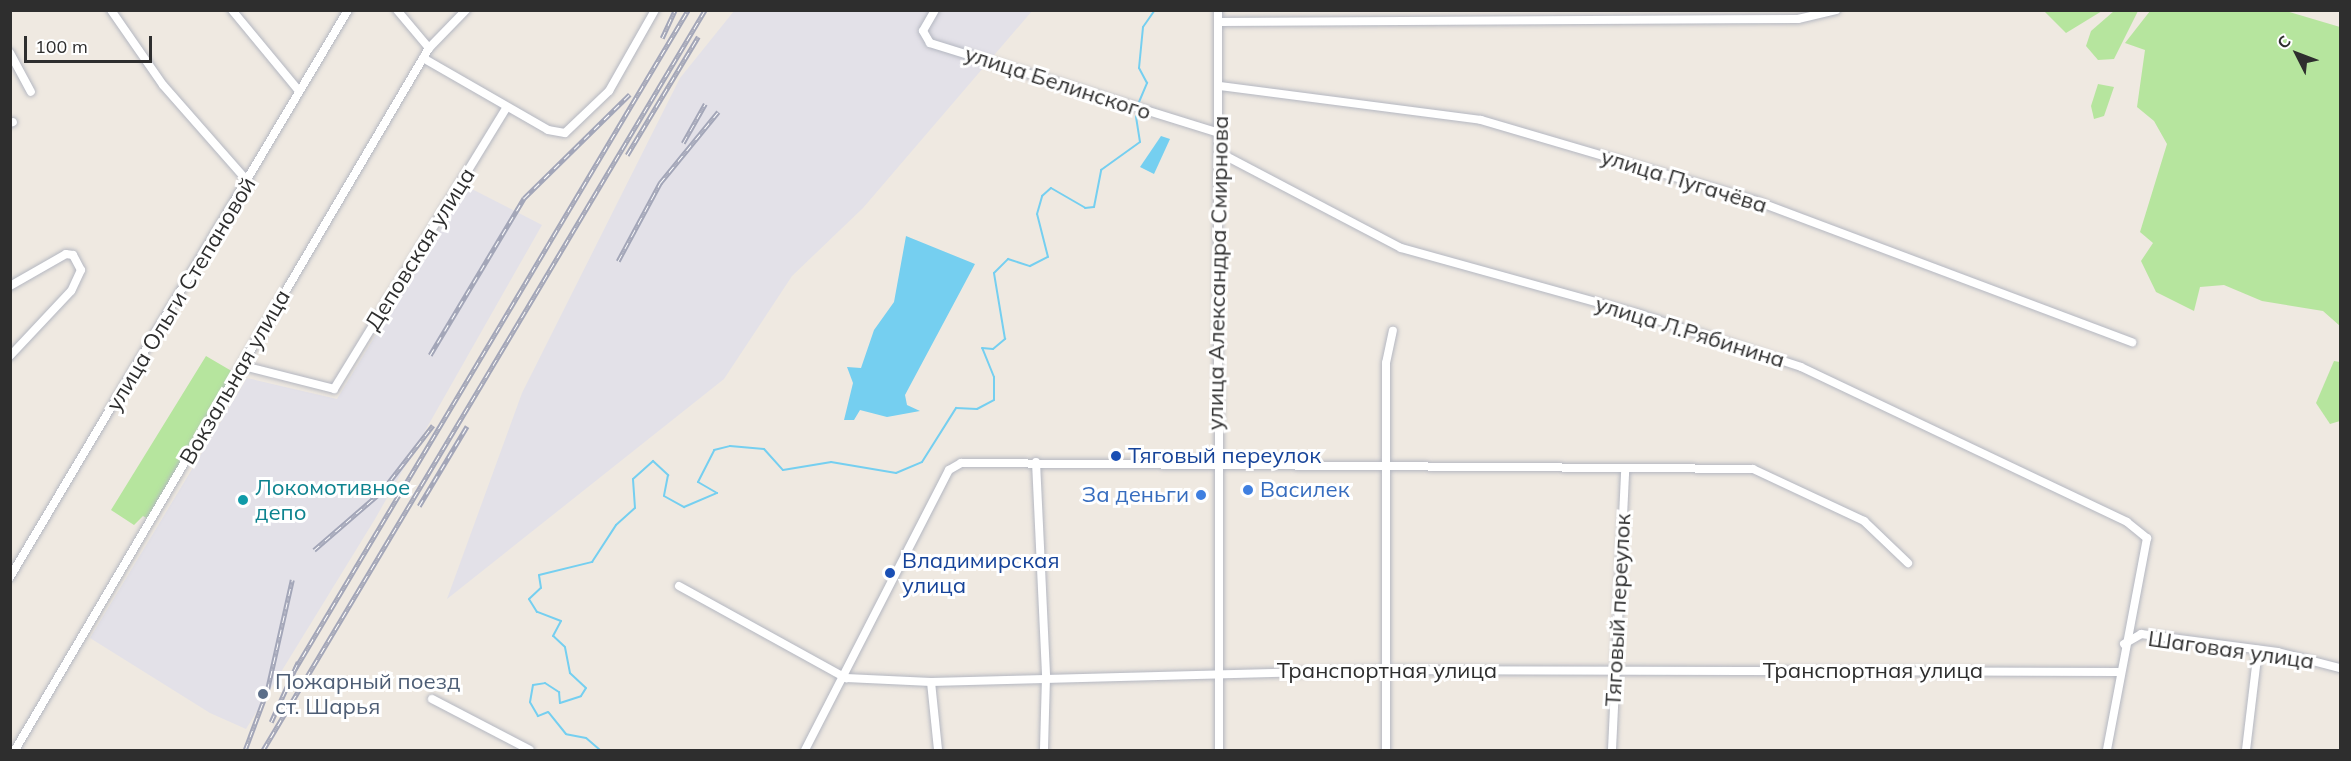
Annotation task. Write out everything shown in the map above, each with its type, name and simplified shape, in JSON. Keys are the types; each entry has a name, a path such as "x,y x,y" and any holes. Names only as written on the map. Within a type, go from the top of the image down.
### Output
{"street":[{"path":"111,10 177,103 249,183"},
{"path":"232,10 299,90"},
{"name":"улица Ольги Степановой","path":"10,577 249,183 299,90 348,10"},
{"path":"397,10 429,48"},
{"name":"Вокзальная улица","path":"15,750 244,366 429,48 466,10"},
{"path":"423,58 506,108 548,130 565,132 609,91 655,10"},
{"name":"улица Белинского","path":"935,10 923,31 930,43 1222,134"},
{"name":"улица Александра Смирнова","path":"1218,10 1222,134 1215,466 1220,672 1219,750"},
{"path":"1219,22 1620,14 1798,19 1836,10"},
{"path":"10,53 31,92"},
{"name":"улица Пугачёва","path":"1220,86 1481,120 1756,201 2132,342"},
{"name":"Деповская улица","path":"244,366 334,389 506,108"},
{"name":"улица Л.Рябинина","path":"1222,154 1401,248 1639,314 1801,367 2127,522 2147,538 2124,644"},
{"path":"10,286 73,255 78,280 10,356"},
{"path":"1386,750 1390,466 1386,363 1393,331"},
{"path":"1036,462 1046,677 1044,750"},
{"path":"805,750 846,678 949,470 961,463 1625,470 1753,469 1864,521 1908,563"},
{"name":"Тяговый переулок","path":"1612,750 1612,670 1625,470"},
{"name":"Транспортная улица","path":"679,586 846,678 931,682 1220,672 1386,670 2118,672"},
{"name":"Шаговая улица","path":"2124,644 2141,634 2258,650 2340,668"},
{"path":"2107,750 2124,644"},
{"path":"2246,750 2258,650"},
{"path":"931,682 938,750"},
{"path":"432,699 530,750"}],"shaded area":[{"path":"734,11 1032,11 863,208 792,276 724,379 447,599 522,393 680,78"},
{"path":"466,186 542,225 375,519 246,729 210,713 90,638 247,378 337,399"}],"green space":[{"path":"2044,11 2102,11 2066,33"},
{"path":"2114,11 2138,11 2114,59 2098,60 2086,46 2091,31"},
{"path":"2150,11 2286,11 2340,27 2340,326 2323,311 2262,301 2224,285 2200,287 2194,311 2156,292 2141,261 2153,243 2140,232 2167,144 2154,121 2137,107 2145,50 2125,43"},
{"path":"2098,84 2114,87 2104,116 2094,119 2091,106"},
{"path":"206,356 235,373 148,519 143,516 134,525 111,510"},
{"path":"2334,361 2340,362 2340,421 2330,424 2316,403"}],"water":[{"path":"1161,136 1170,139 1154,174 1140,167"},
{"path":"906,236 975,264 905,395 907,405 920,411 887,417 860,410 854,420 844,420 853,383 847,367 861,368 874,330 894,302"}],"waterway":[{"path":"1139,102 1147,83 1139,68 1143,27 1155,10"},
{"path":"600,750 586,738 566,734 548,712 538,716 530,702 533,685 545,683 559,692 560,703 581,696 586,688 570,673 565,647 553,636 561,621 537,612 529,599 541,588 539,575 592,562 616,525 635,508 633,479 653,461 668,475 664,496 684,507 717,493 698,482 714,450 730,446 764,449 783,470 831,462 896,473 922,462 956,408 977,409 994,400 994,377 982,348 993,349 1005,339 994,273 1008,259 1030,266 1048,257 1037,214 1042,196 1051,188 1085,208 1094,207 1101,170 1140,142 1136,116"}],"railway":[{"path":"662,38 675,10"},
{"path":"295,669 688,10"},
{"path":"263,750 705,10"},
{"path":"627,155 698,37"},
{"path":"430,355 524,198 630,94"},
{"path":"683,143 705,104"},
{"path":"618,261 660,183 718,112"},
{"path":"314,550 382,491 433,425"},
{"path":"419,506 467,426"},
{"path":"245,750 267,691 292,580"},
{"path":"271,722 298,662"}],"place":[{"name":"Тяговый переулок","path":"1116,456"},
{"name":"Василек","path":"1248,490"},
{"name":"За деньги","path":"1201,495"},
{"name":"Локомотивное депо","path":"243,500"},
{"name":"Владимирская улица","path":"890,573"},
{"name":"Пожарный поезд ст. Шарья","path":"263,694"}]}
